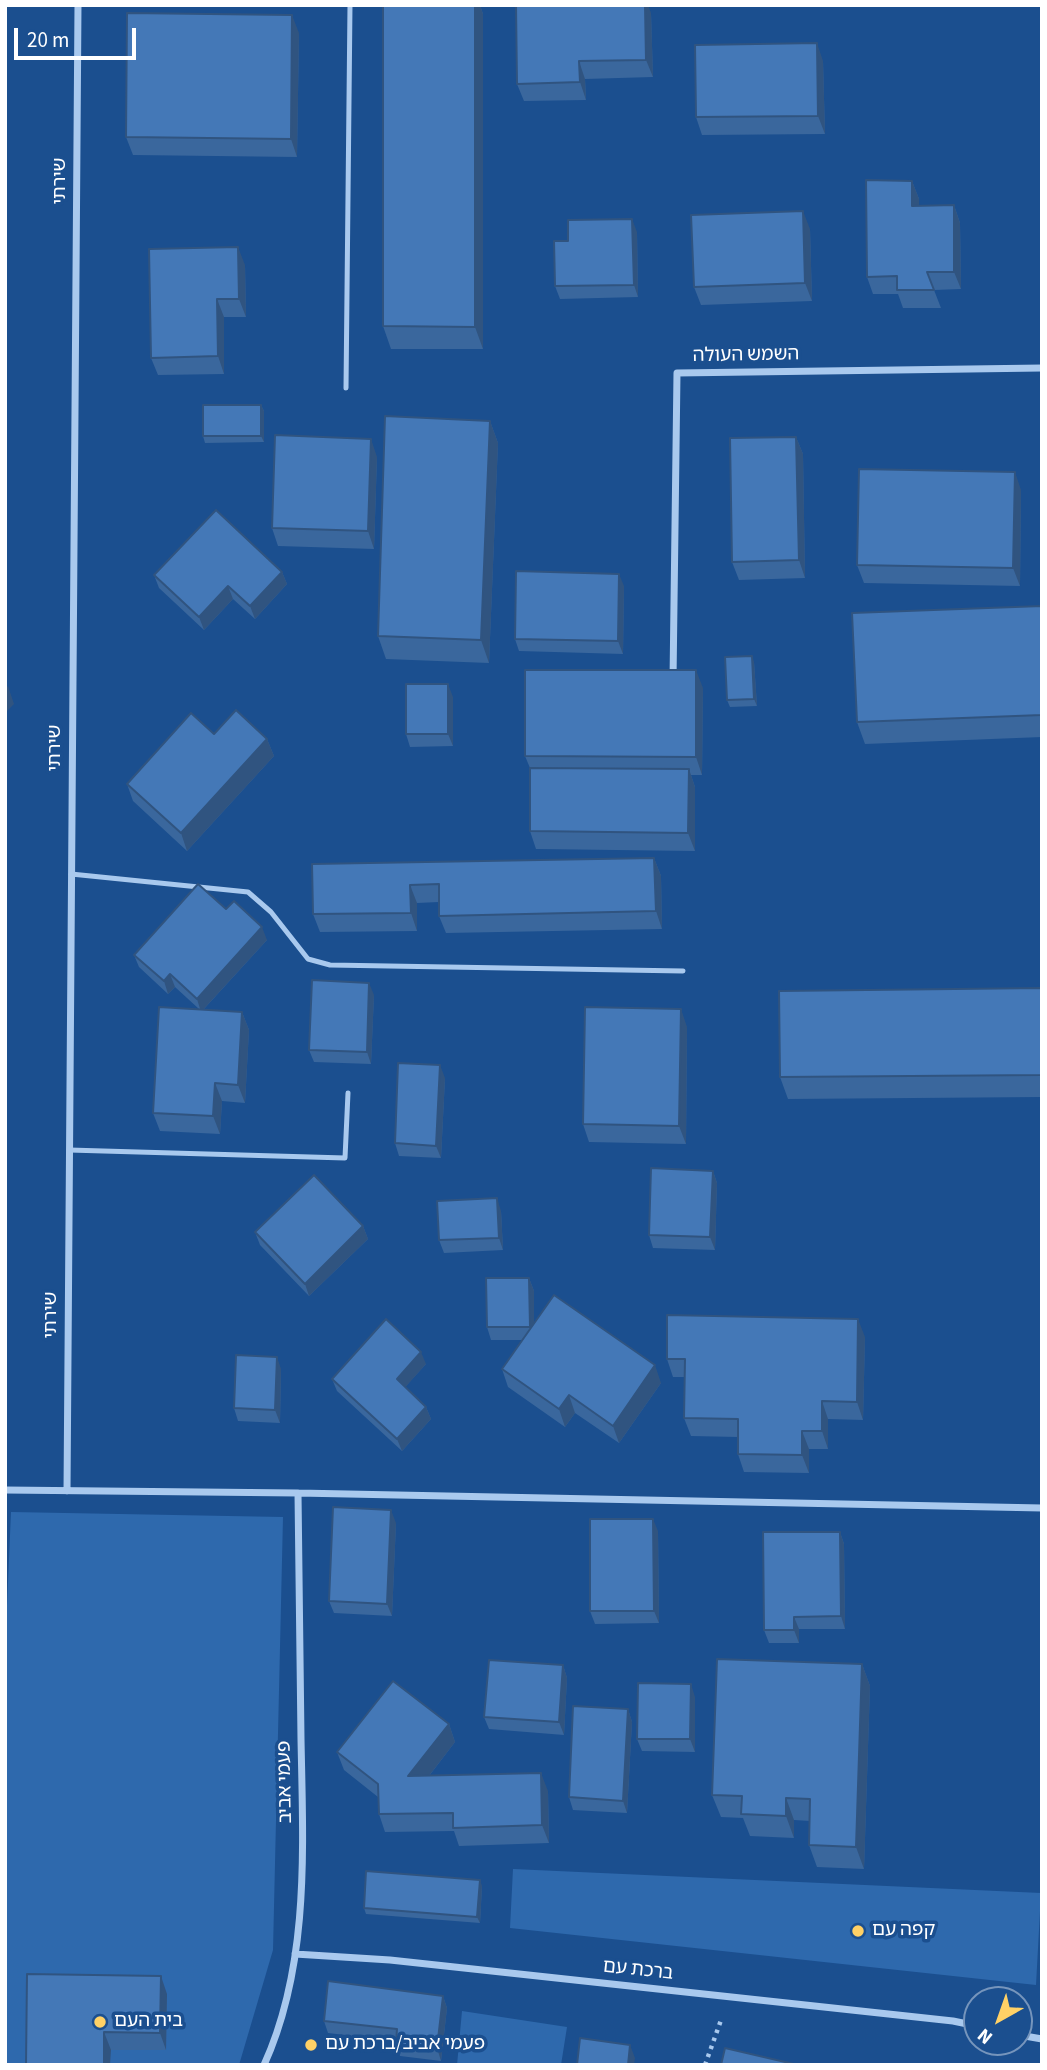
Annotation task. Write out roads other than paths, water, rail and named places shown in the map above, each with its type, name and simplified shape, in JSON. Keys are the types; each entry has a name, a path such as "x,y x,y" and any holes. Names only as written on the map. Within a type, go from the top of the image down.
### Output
{"street":[{"name":"שירתי","path":"67,1491 78,5"},
{"name":"השמש העולה","path":"673,684 677,373 1042,368"},
{"path":"5,1490 1042,1508"},
{"name":"פעמי אביב","path":"264,2065 286,1999 295,1954 302,1825 298,1493"},
{"name":"ברכת עם","path":"295,1954 390,1960 963,2023"}],"lane":[{"path":"346,388 350,5"},
{"path":"71,874 248,892 271,912 308,958 330,965 683,971"},
{"path":"69,1150 345,1158 348,1093"}],"place":[{"name":"קפה עם","path":"858,1931"},
{"name":"בית העם","path":"100,2022"},
{"name":"פעמי אביב/ברכת עם","path":"311,2045"}]}
